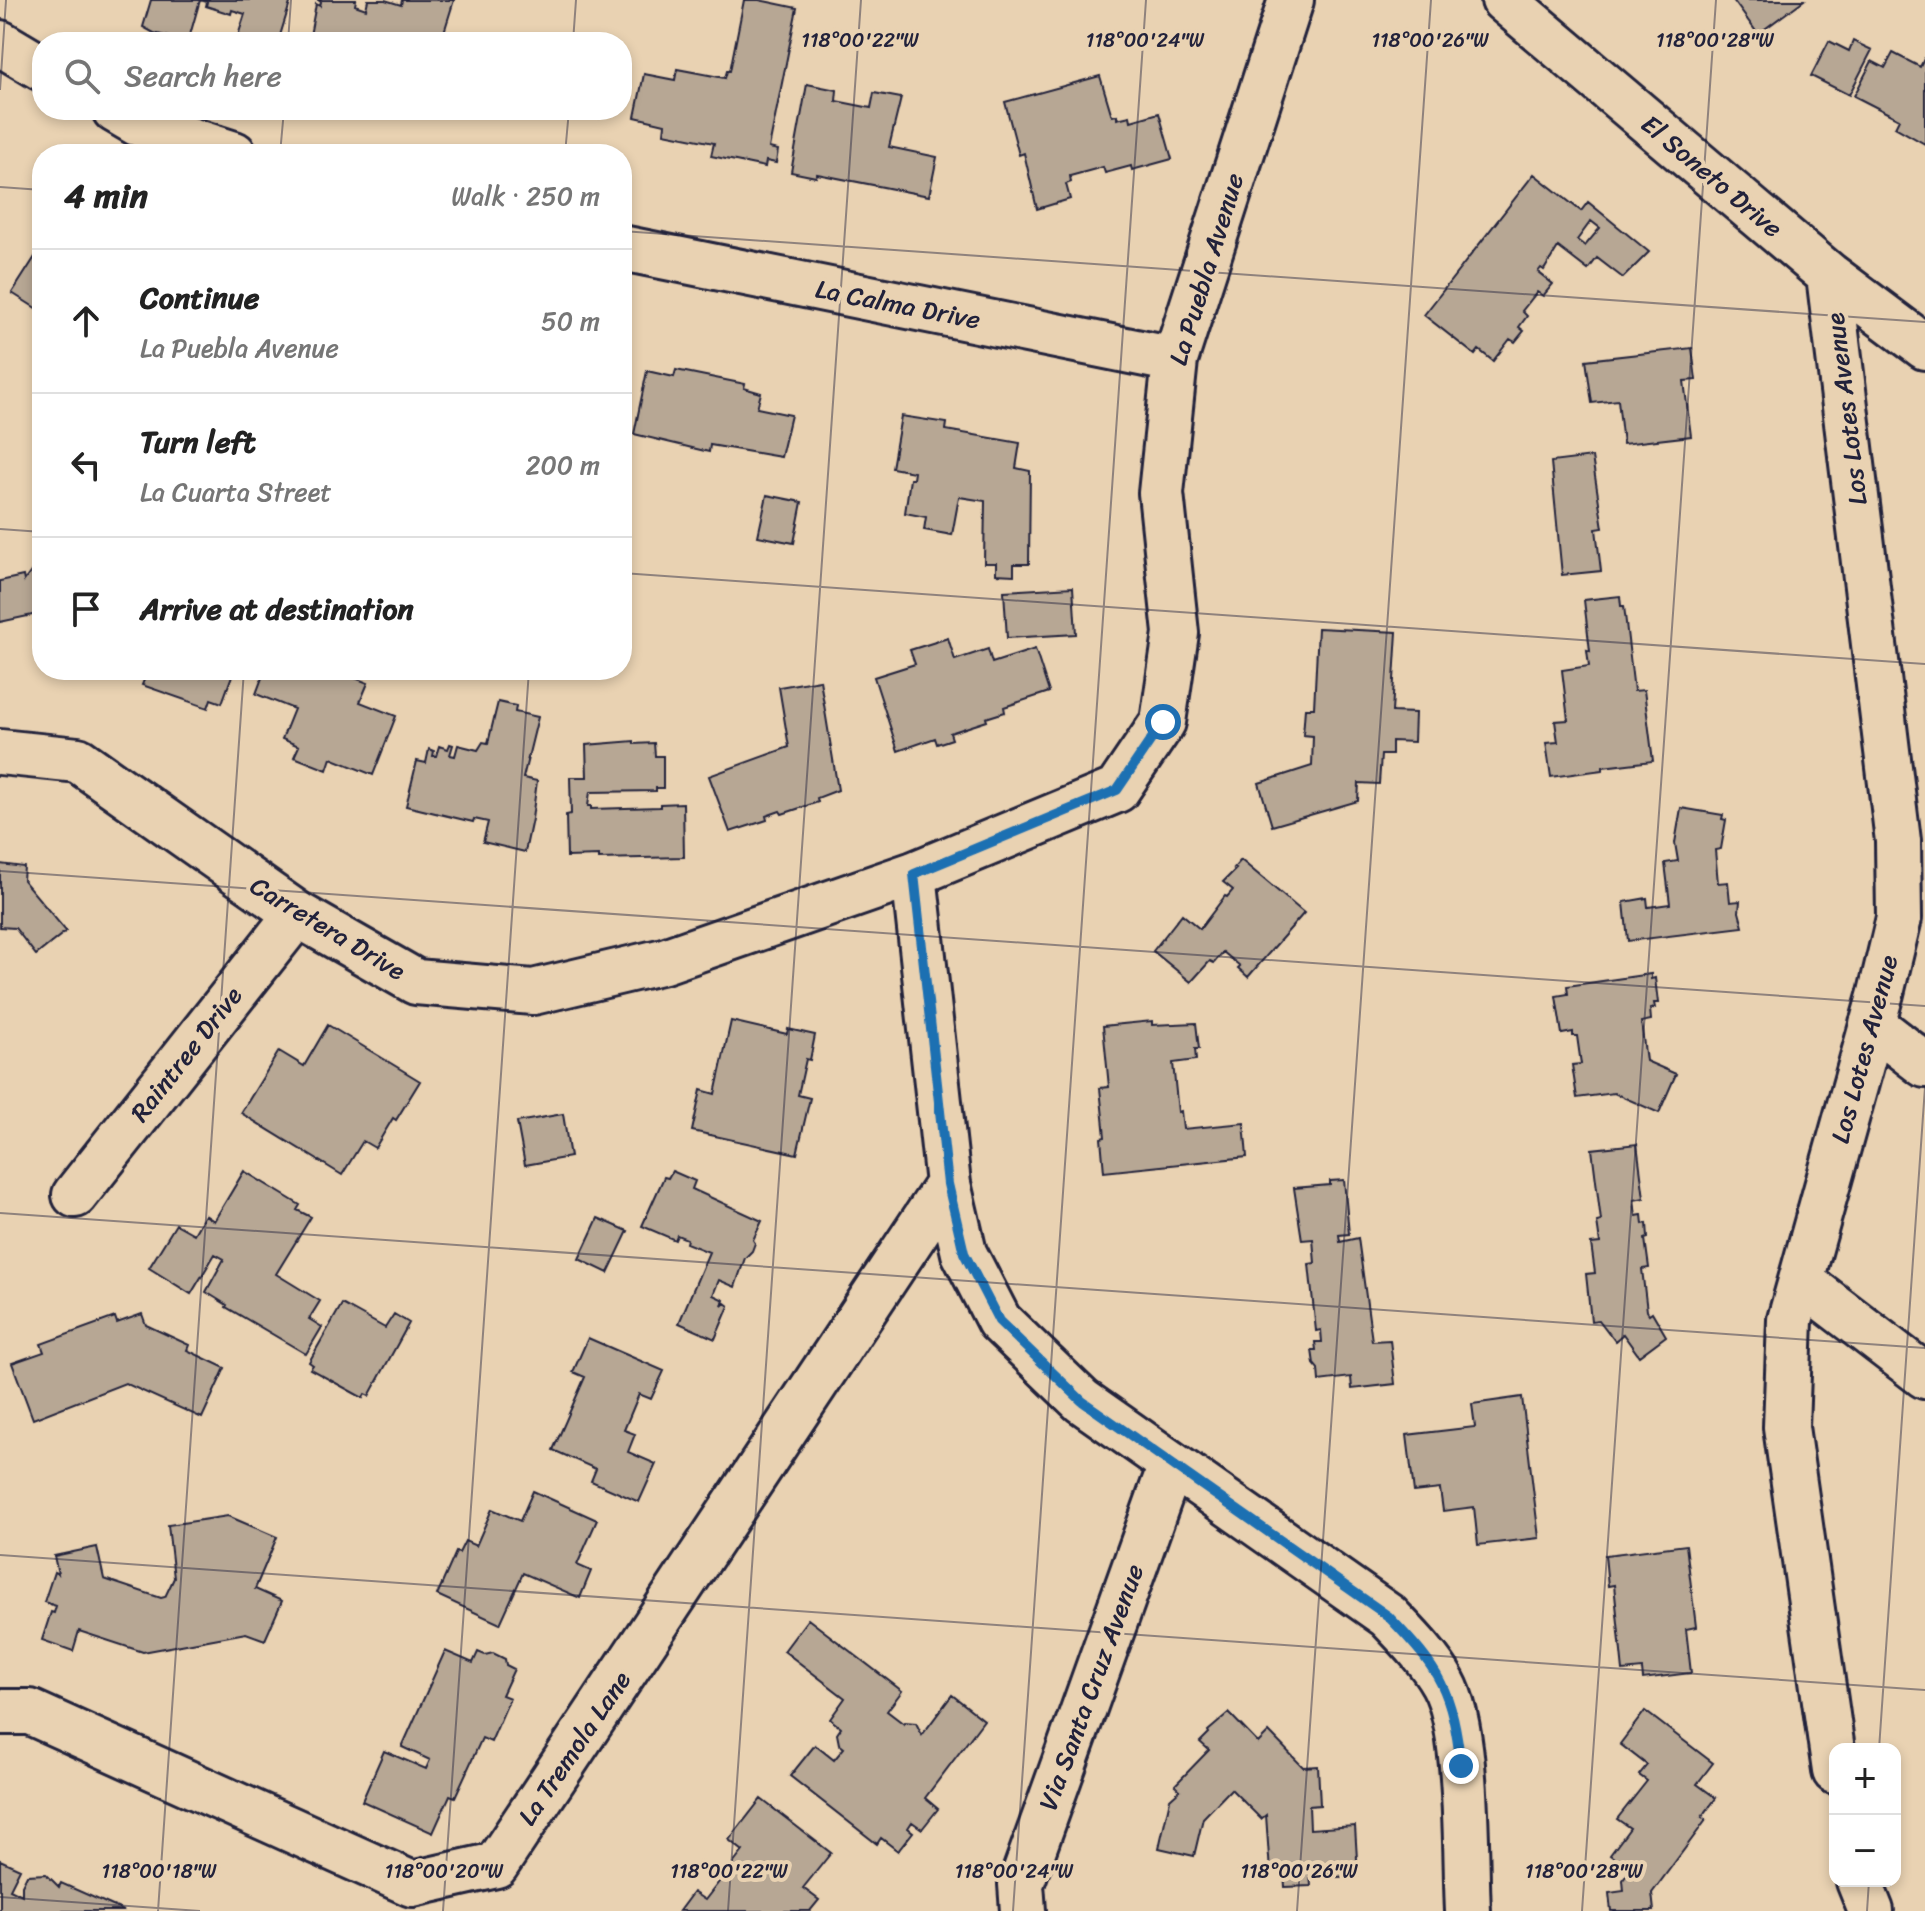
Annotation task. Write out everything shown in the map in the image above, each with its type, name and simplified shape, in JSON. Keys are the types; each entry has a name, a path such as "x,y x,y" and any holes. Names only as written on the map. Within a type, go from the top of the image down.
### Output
{"street":[{"name":"La Puebla Avenue","path":"914,874 1117,790 1163,722 1176,633 1161,493 1175,360 1291,0"},
{"name":"El Soneto Drive","path":"1504,0 1829,275 1925,347"},
{"path":"0,43 32,62"},
{"path":"132,120 203,144"},
{"name":"La Calma Drive","path":"632,250 1175,360"},
{"name":"Los Lotes Avenue","path":"1829,275 1898,841 1899,918 1790,1320 1786,1427 1831,1743"},
{"name":"Carretera Drive","path":"0,752 78,760 297,914 416,982 533,992 664,961 914,874"},
{"path":"914,874 948,1184 964,1253 999,1321 1082,1401 1388,1616 1423,1652 1445,1686 1456,1726 1468,1911"},
{"name":"Raintree Drive","path":"75,1195 297,914"},
{"path":"1872,1024 1925,1065"},
{"name":"La Tremola Lane","path":"0,1712 30,1712 412,1884 496,1865 948,1184"},
{"path":"1801,1281 1925,1376"},
{"name":"Via Santa Cruz Avenue","path":"1023,1911 1021,1884 1171,1465"},
{"path":"1861,1887 1871,1911"}],"building":[{"path":"151,0 200,0 191,32 152,32 143,27"},
{"path":"200,0 291,0 281,32 239,32 245,14 232,10 231,14 206,6 207,2"},
{"path":"318,0 356,0 355,5 366,9 368,0 385,0 401,5 402,0 454,0 444,32 311,32 316,4 320,6 321,2"},
{"path":"744,0 797,8 769,148 778,150 776,163 766,161 765,167 711,156 714,143 664,133 665,124 635,117 644,74 675,80 677,69 725,78 727,71 730,71"},
{"path":"1733,0 1804,0 1758,34"},
{"path":"1829,41 1849,51 1853,41 1872,50 1849,95 1811,76"},
{"path":"1893,53 1920,67 1925,57 1925,144 1895,127 1899,119 1854,96 1872,61 1885,68"},
{"path":"1100,76 1112,116 1117,115 1117,119 1130,116 1131,121 1159,113 1172,159 1132,170 1131,166 1105,173 1103,167 1070,176 1071,182 1066,184 1070,199 1037,209 1024,153 1019,155 1005,102"},
{"path":"807,84 837,90 836,101 871,108 874,93 901,98 889,147 937,157 929,196 817,174 816,177 791,172"},
{"path":"1534,174 1581,211 1588,202 1649,252 1623,278 1597,258 1588,270 1558,247 1544,270 1541,268 1538,272 1553,284 1543,296 1537,292 1522,311 1527,316 1519,327 1524,331 1515,342 1510,339 1493,361 1479,350 1475,355 1424,315","holes":["1591,221 1600,228 1585,246 1577,240"]},
{"path":"32,262 32,306 12,293"},
{"path":"1692,348 1696,380 1684,381 1691,436 1623,444 1618,400 1592,403 1586,360"},
{"path":"676,370 745,384 744,388 761,393 757,408 791,415 781,457 710,445 709,452 634,434 647,371 674,377"},
{"path":"901,416 947,423 946,430 1020,443 1016,468 1030,471 1029,564 1014,564 1014,575 996,574 996,563 984,563 985,501 959,497 952,535 924,530 926,517 905,513 910,479 913,479 914,472 892,468"},
{"path":"1592,457 1603,528 1596,529 1601,571 1562,575 1551,462"},
{"path":"767,495 802,502 794,543 758,536"},
{"path":"32,570 32,615 0,622 0,581 23,576 24,581"},
{"path":"1073,587 1076,634 1007,638 1004,591"},
{"path":"1620,596 1621,606 1624,606 1634,691 1644,690 1653,761 1551,777 1546,743 1558,742 1555,721 1568,720 1562,670 1589,666 1584,600"},
{"path":"1318,628 1397,632 1392,712 1415,713 1414,742 1392,741 1392,755 1381,755 1379,784 1359,783 1358,801 1272,826 1259,783 1312,766 1313,736 1303,735 1305,708 1314,708"},
{"path":"948,638 955,660 988,649 992,663 1035,649 1049,692 1004,707 1005,712 986,718 987,721 950,733 952,739 937,744 935,738 898,751 874,677 915,664 910,650"},
{"path":"144,680 230,680 222,703 211,699 208,708 142,685"},
{"path":"261,680 360,680 368,683 360,702 396,716 373,775 331,758 327,770 294,757 299,746 282,739 294,709 256,694"},
{"path":"820,680 838,790 817,798 818,802 782,814 780,811 766,816 767,820 730,832 709,776 789,747 779,687"},
{"path":"498,702 516,706 515,712 538,717 523,778 537,781 525,852 483,842 488,822 474,819 473,822 406,806 417,761 426,763 429,749 436,756 439,746 448,749 450,744 453,745 450,755 455,756 458,745 478,750 483,742 488,743"},
{"path":"634,741 634,744 654,743 655,756 663,756 663,788 656,788 656,791 590,792 588,806 591,809 660,807 660,804 683,803 684,857 567,857 566,815 571,814 570,777 587,777 586,745"},
{"path":"1681,808 1723,815 1722,819 1726,820 1721,849 1715,850 1718,883 1728,882 1730,902 1740,901 1743,927 1628,941 1624,902 1647,898 1648,907 1670,904 1665,863 1678,861 1675,843"},
{"path":"1241,860 1304,913 1248,977 1223,952 1191,982 1153,951 1182,914 1200,929 1233,890 1223,882"},
{"path":"0,864 24,867 23,880 66,931 36,955 15,928 0,927"},
{"path":"1651,974 1651,979 1655,978 1658,1003 1650,1009 1651,1020 1641,1022 1646,1061 1676,1074 1659,1113 1614,1093 1577,1098 1572,1065 1581,1064 1577,1036 1573,1036 1573,1032 1562,1034 1556,996 1568,994 1567,986"},
{"path":"731,1021 787,1034 788,1029 815,1035 798,1095 810,1098 797,1154 692,1131 701,1090 715,1094"},
{"path":"1152,1021 1152,1025 1196,1023 1199,1049 1195,1049 1196,1060 1173,1063 1183,1129 1244,1123 1247,1157 1104,1172 1101,1138 1105,1137 1100,1088 1109,1087 1103,1026"},
{"path":"328,1025 420,1081 375,1148 363,1141 342,1175 241,1113 279,1051 304,1066"},
{"path":"563,1114 570,1157 525,1165 517,1122"},
{"path":"1637,1144 1644,1198 1634,1200 1636,1216 1642,1215 1643,1224 1647,1223 1648,1238 1645,1239 1649,1268 1642,1269 1647,1311 1649,1314 1652,1312 1666,1336 1639,1356 1623,1334 1615,1341 1599,1320 1591,1321 1586,1274 1595,1273 1591,1244 1600,1243 1597,1222 1601,1221 1592,1149"},
{"path":"244,1171 300,1205 297,1210 311,1217 276,1274 320,1301 309,1319 322,1327 306,1354 206,1292 224,1259 215,1254 191,1294 149,1268 176,1224 194,1234 205,1215 214,1221"},
{"path":"672,1171 695,1181 692,1189 762,1221 735,1287 719,1280 713,1295 724,1300 722,1306 725,1303 729,1306 715,1339 679,1323 709,1252 686,1243 687,1239 677,1235 675,1240 642,1226 664,1177 668,1178"},
{"path":"1344,1180 1349,1234 1339,1235 1340,1242 1358,1238 1372,1341 1390,1340 1395,1384 1352,1389 1351,1377 1319,1381 1318,1369 1314,1364 1312,1350 1316,1350 1315,1342 1322,1342 1321,1330 1316,1331 1309,1264 1315,1263 1313,1239 1302,1240 1294,1188 1330,1185 1330,1181"},
{"path":"598,1218 628,1231 608,1273 579,1259"},
{"path":"342,1304 385,1328 394,1314 409,1323 369,1396 365,1394 363,1398 310,1369 313,1365 309,1362"},
{"path":"142,1314 146,1325 189,1345 187,1350 225,1368 202,1418 125,1383 33,1419 12,1363 44,1352 41,1344 115,1317 117,1323"},
{"path":"588,1338 664,1371 651,1399 639,1394 624,1430 635,1434 628,1452 656,1464 639,1502 591,1481 596,1469 553,1450 585,1377 573,1372"},
{"path":"1522,1397 1539,1538 1478,1545 1474,1507 1443,1511 1440,1489 1414,1492 1407,1435 1475,1427 1472,1404"},
{"path":"533,1491 597,1520 577,1565 591,1571 580,1598 523,1573 500,1624 437,1595 456,1552 459,1553 465,1541 476,1546 492,1509 520,1521"},
{"path":"228,1516 277,1537 255,1589 282,1601 265,1640 246,1633 143,1652 79,1631 73,1651 42,1640 56,1606 44,1602 54,1572 58,1574 54,1556 97,1547 104,1579 161,1598 165,1597 174,1578 168,1525"},
{"path":"1686,1545 1696,1627 1686,1629 1691,1673 1643,1679 1642,1669 1623,1671 1614,1585 1608,1586 1605,1555"},
{"path":"808,1619 902,1691 887,1711 904,1724 916,1723 922,1735 952,1695 984,1720 925,1798 938,1809 922,1829 912,1822 908,1828 913,1832 898,1851 881,1838 877,1844 790,1776 815,1745 834,1760 844,1748 839,1744 837,1734 841,1728 830,1719 845,1698 784,1651"},
{"path":"445,1651 473,1663 478,1652 485,1655 493,1653 505,1659 506,1665 514,1669 502,1695 510,1698 491,1742 482,1738 455,1797 450,1795 433,1833 362,1801 384,1751 426,1769 430,1760 402,1747"},
{"path":"1645,1711 1713,1763 1697,1784 1716,1798 1702,1817 1706,1820 1652,1893 1654,1911 1611,1911 1609,1893 1624,1891 1623,1880 1630,1870 1610,1855 1630,1828 1617,1819 1647,1781 1639,1775 1647,1765 1620,1744"},
{"path":"1229,1713 1258,1743 1269,1732 1303,1767 1318,1766 1320,1805 1309,1806 1310,1829 1355,1826 1358,1876 1314,1878 1314,1872 1310,1873 1311,1886 1285,1887 1284,1871 1270,1872 1266,1815 1261,1819 1231,1789 1203,1818 1194,1856 1159,1848 1170,1799 1180,1790 1175,1785 1209,1750 1200,1742"},
{"path":"761,1799 831,1853 803,1888 819,1900 810,1911 679,1911 693,1892 705,1900 743,1851 729,1840"},
{"path":"0,1860 20,1869 10,1889 22,1895 22,1885 27,1875 46,1874 59,1887 61,1883 124,1911 0,1911"}],"route":[{"path":"1163,722 1117,790 914,874 948,1184 964,1253 999,1321 1082,1401 1388,1616 1423,1652 1445,1686 1456,1726 1461,1766"}]}
